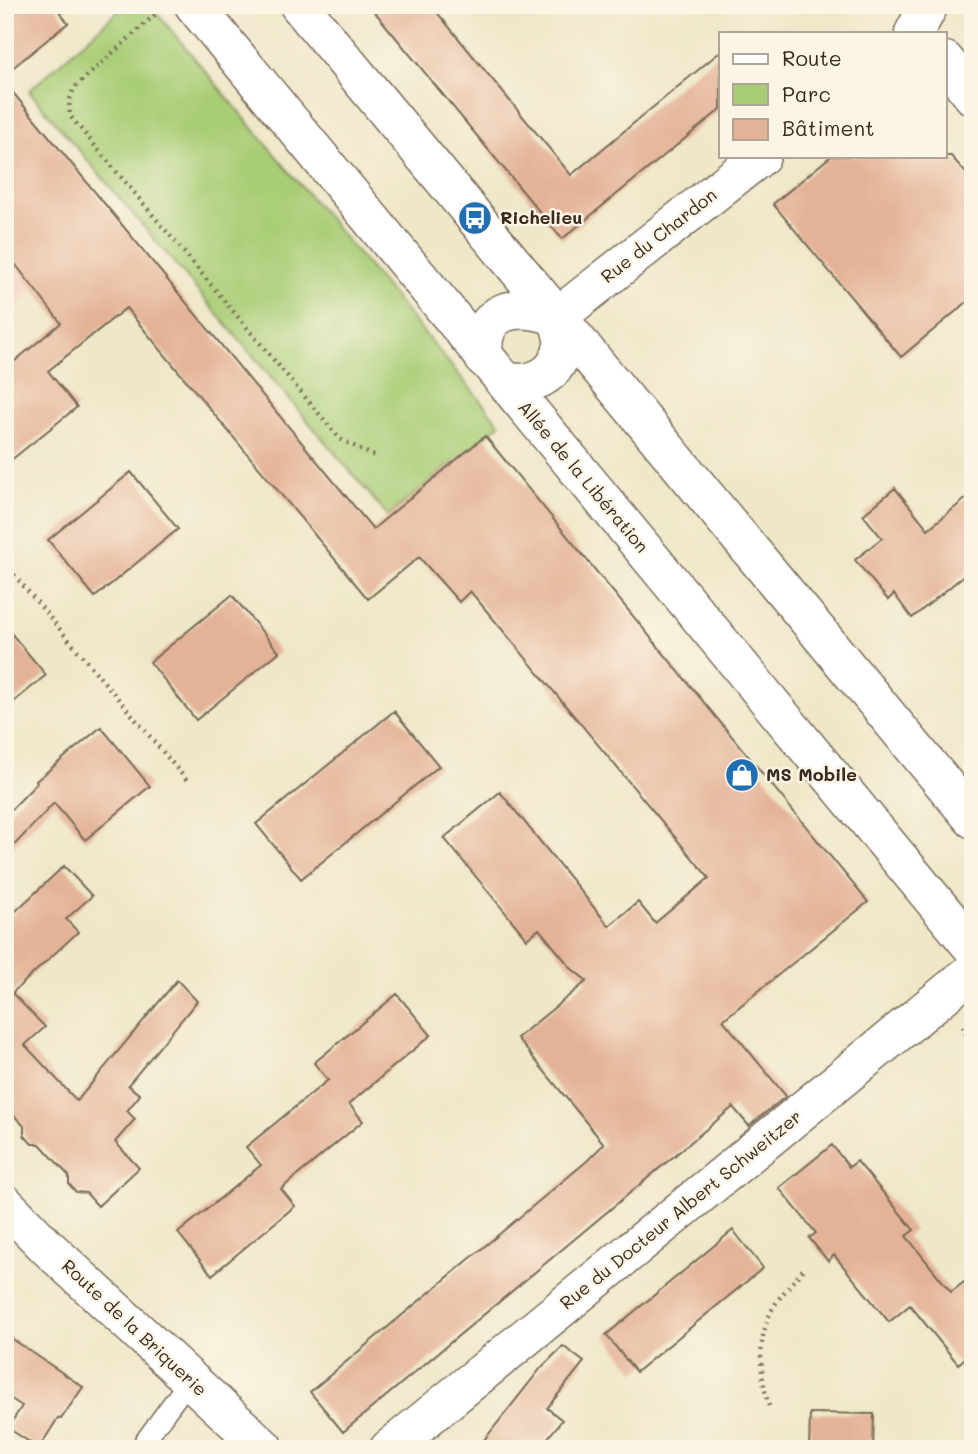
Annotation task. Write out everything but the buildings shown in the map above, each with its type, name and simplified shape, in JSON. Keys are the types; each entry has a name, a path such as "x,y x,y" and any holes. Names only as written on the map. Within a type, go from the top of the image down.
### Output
{"main road":[{"name":"Allée de la Libération","path":"194,5 973,948"},
{"path":"299,5 973,819"},
{"path":"915,32 929,5"},
{"path":"946,62 973,96"},
{"name":"Rue du Chardon","path":"557,317 758,158"},
{"path":"522,307 557,317 564,342 556,363 539,380 527,384 494,369 483,347 485,334 491,323 510,310 522,307"},
{"name":"Rue du Docteur Albert Schweitzer","path":"388,1449 973,971"},
{"name":"Route de la Briquerie","path":"5,1204 47,1247 265,1449"}],"lane":[{"path":"139,1449 190,1379"}],"path":[{"path":"166,5 74,88 69,101 70,116 340,439 376,457"},
{"path":"5,564 189,783"},
{"path":"960,1015 973,1051"},
{"path":"769,1406 763,1384 762,1332 776,1303 804,1268"}],"shaded area":[{"path":"5,253 35,290 5,314"}],"green space":[{"path":"125,5 150,5 500,424 388,516 29,91"}],"place":[{"name":"Richelieu","path":"475,218"},
{"name":"MS Mobile","path":"742,775"}]}
